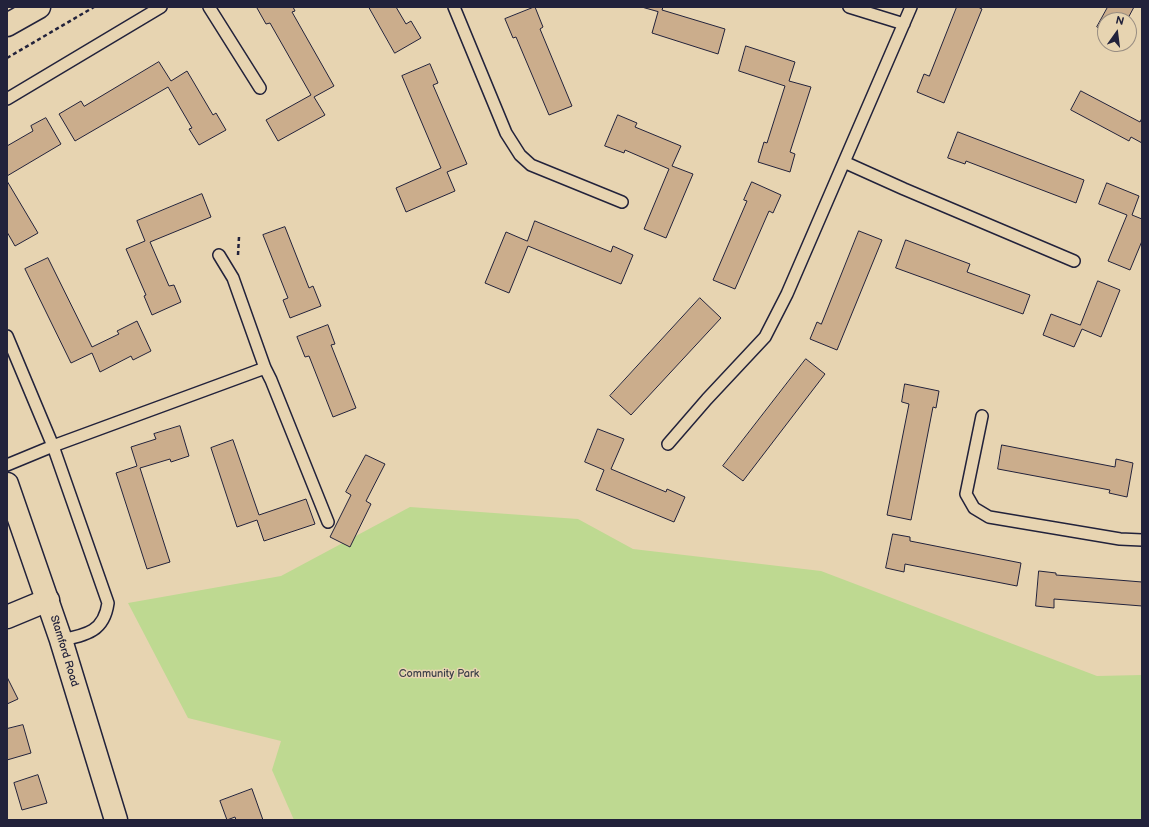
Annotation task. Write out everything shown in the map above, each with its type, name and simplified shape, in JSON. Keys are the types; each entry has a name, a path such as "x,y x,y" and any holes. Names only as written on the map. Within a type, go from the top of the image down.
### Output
{"street":[{"path":"7,25 39,7"},
{"name":"Stamford Road","path":"7,484 61,640 116,820"},
{"path":"7,617 48,600"}],"lane":[{"path":"7,99 161,7"},
{"path":"209,7 260,88"},
{"path":"454,7 506,133 520,155 531,165 537,168 622,202"},
{"path":"849,7 904,24"},
{"path":"668,444 707,398 765,337 787,294 911,7"},
{"path":"844,162 1074,261"},
{"path":"220,255 233,278 265,368 328,522"},
{"path":"7,336 54,446 108,603 107,614 96,628 86,635 61,640"},
{"path":"7,466 54,446 265,368"},
{"path":"982,416 966,494 974,508 989,517 1120,538 1142,540"}],"path":[{"path":"7,58 94,7"}],"green space":[{"name":"Community Park","path":"410,507 578,519 633,549 821,571 1097,676 1142,675 1142,820 294,820 272,770 281,741 188,718 128,603 281,576"}],"building":[{"path":"293,7 295,11 292,12 334,86 314,97 325,115 278,141 266,120 311,95 270,23 266,24 257,8"},
{"path":"369,7 396,7 406,24 411,21 421,38 395,53"},
{"path":"535,7 543,27 540,29 572,106 549,115 516,37 513,38 505,19"},
{"path":"642,7 663,7 662,10 725,29 718,54 652,33 658,12"},
{"path":"957,7 978,7 982,9 944,103 917,92 924,74 929,76"},
{"path":"1108,7 1134,7 1131,12 1105,12"},
{"path":"746,46 795,62 789,81 811,87 790,152 795,154 790,172 758,162 764,142 767,143 785,86 739,71"},
{"path":"159,62 171,81 187,71 213,115 216,113 226,130 199,145 189,129 192,128 168,87 75,141 59,114 81,101 84,106"},
{"path":"430,64 438,83 433,85 467,164 447,172 455,191 406,212 396,188 441,168 402,76"},
{"path":"1081,91 1140,122 1142,118 1142,143 1131,137 1129,141 1071,110"},
{"path":"618,115 637,123 635,127 681,146 672,166 693,174 666,238 644,229 669,169 625,150 624,153 605,146"},
{"path":"46,118 61,144 7,176 7,146 33,131 31,126"},
{"path":"958,132 1084,180 1076,203 966,161 965,164 948,158"},
{"path":"7,181 38,233 15,246 7,232"},
{"path":"752,182 781,195 773,213 769,211 735,289 713,280 747,201 744,200"},
{"path":"1107,183 1139,196 1132,215 1142,219 1142,241 1130,270 1108,261 1127,215 1099,204"},
{"path":"202,194 211,217 150,242 169,286 174,285 181,302 152,315 144,296 146,295 126,249 145,241 137,221"},
{"path":"535,221 611,252 613,246 633,255 621,284 528,246 509,293 485,283 506,232 527,241"},
{"path":"285,227 309,288 313,286 321,306 290,318 283,300 288,298 263,235"},
{"path":"859,231 882,240 837,350 810,339 817,322 821,324"},
{"path":"906,240 970,264 967,272 1030,295 1023,314 896,268"},
{"path":"48,258 92,347 119,334 117,331 137,321 151,351 133,360 131,356 100,372 92,353 71,363 25,269"},
{"path":"1098,281 1120,290 1101,337 1082,329 1074,347 1043,335 1051,314 1080,325"},
{"path":"700,298 721,318 631,415 610,396"},
{"path":"328,325 335,344 331,345 356,408 333,417 309,356 305,357 297,337"},
{"path":"806,359 825,374 743,481 723,466"},
{"path":"905,384 939,391 936,408 933,407 911,520 887,515 909,404 902,402"},
{"path":"180,426 189,456 171,462 170,459 140,468 170,562 147,569 116,473 137,466 131,447 156,439 154,434"},
{"path":"598,429 624,439 611,469 666,492 667,489 685,497 674,522 596,490 604,470 585,462"},
{"path":"233,440 259,515 306,499 315,524 264,541 257,520 237,527 211,448"},
{"path":"1002,445 1115,467 1116,459 1133,463 1127,497 1109,493 1110,490 998,469"},
{"path":"366,455 385,464 366,501 371,504 350,547 330,537 351,495 346,492"},
{"path":"893,534 910,537 910,541 1021,563 1017,586 905,564 904,572 886,568"},
{"path":"1039,571 1056,573 1056,575 1142,582 1142,606 1054,599 1054,608 1036,606"},
{"path":"7,677 18,699 7,704"},
{"path":"23,725 31,753 7,760 7,729"},
{"path":"38,775 47,803 22,810 14,783"},
{"path":"252,789 263,820 236,820 235,817 227,820 220,801"}]}
